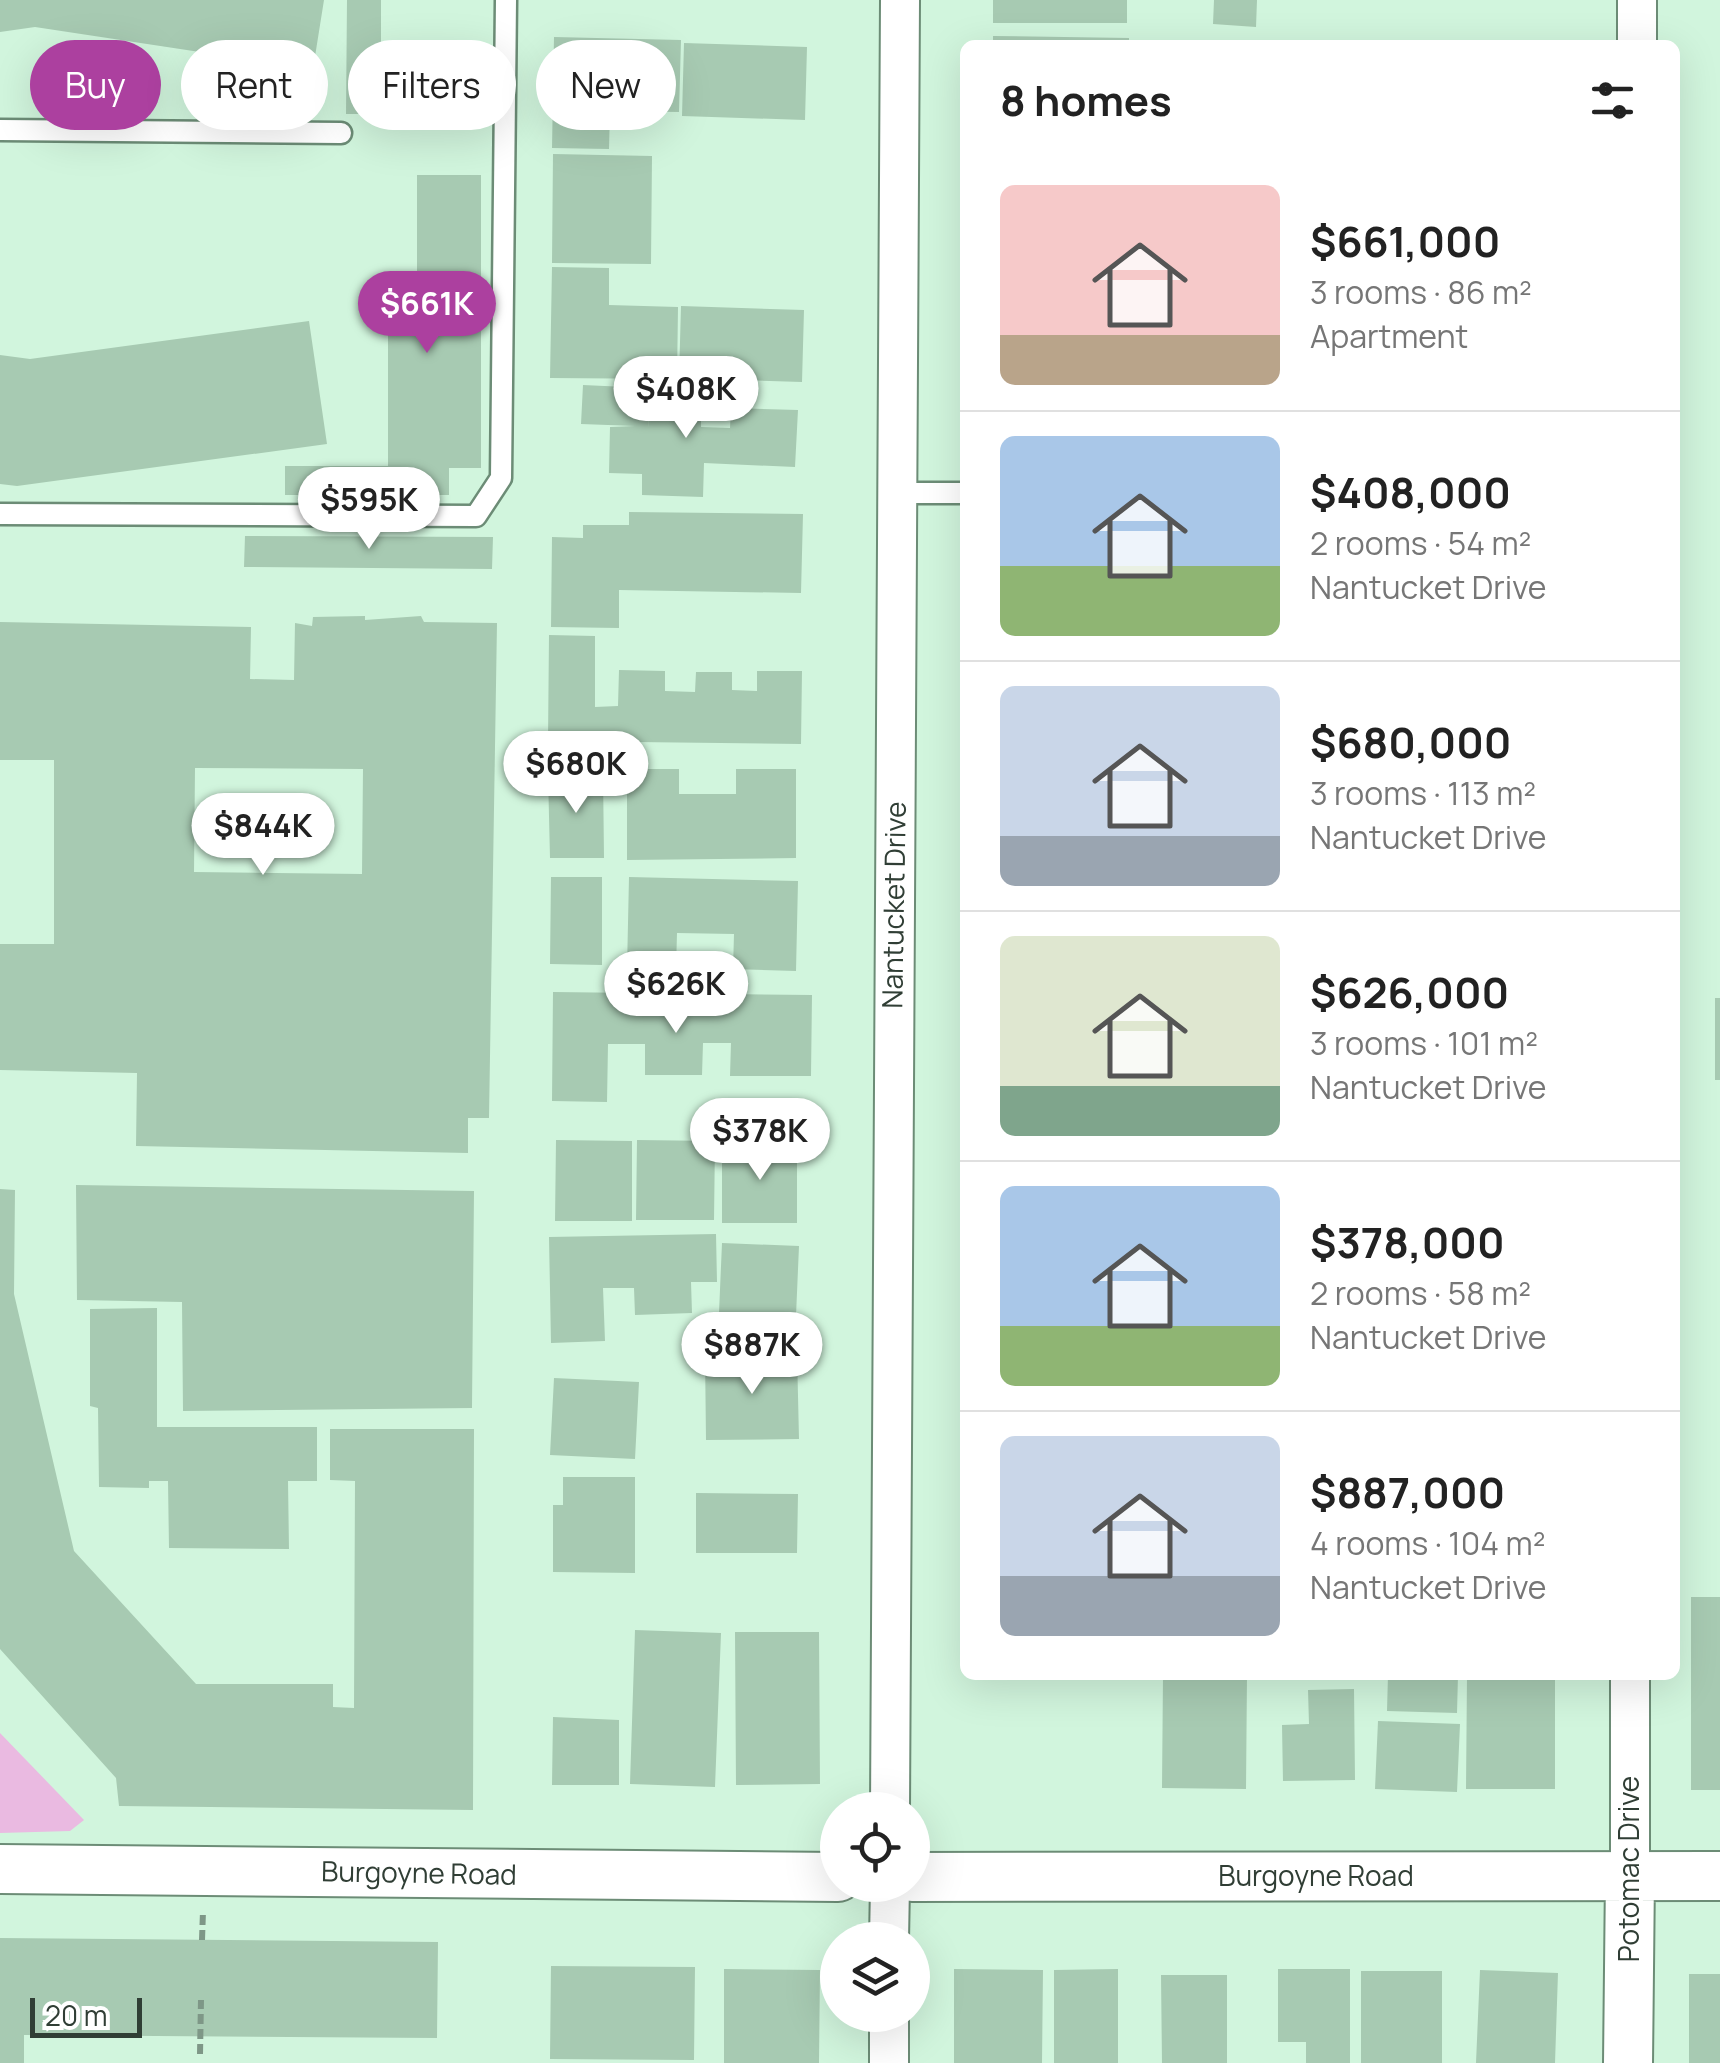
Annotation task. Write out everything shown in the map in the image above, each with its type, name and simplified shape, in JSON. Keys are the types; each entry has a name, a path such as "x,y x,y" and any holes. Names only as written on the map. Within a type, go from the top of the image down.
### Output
{"street":[{"name":"Nantucket Drive","path":"890,1792 900,0"},
{"path":"1637,0 1637,40"},
{"name":"Potomac Drive","path":"1628,2063 1630,1680"},
{"name":"Burgoyne Road","path":"0,1869 820,1876"},
{"name":"Burgoyne Road","path":"930,1877 1720,1876"},
{"path":"888,2063 889,2032"}],"lane":[{"path":"0,514 476,516 501,478 506,0"},
{"path":"0,130 340,133"},
{"path":"897,493 960,493"}],"path":[{"path":"202,1917 202,1940"},
{"path":"200,2054 201,2000"}],"shaded area":[{"path":"0,1733 84,1820 70,1831 0,1833"}],"building":[{"path":"0,0 324,0 318,40 181,40 181,49 161,46 161,40 121,40 35,27 0,32"},
{"path":"347,0 381,0 381,40 348,40 346,114"},
{"path":"993,0 1127,0 1127,23 993,23"},
{"path":"1214,0 1257,0 1256,27 1213,24"},
{"path":"993,36 1129,38 1129,40 993,40"},
{"path":"554,37 681,40 679,112 676,40 554,40"},
{"path":"684,43 807,47 805,120 682,116"},
{"path":"552,130 610,130 609,149 552,148"},
{"path":"553,154 652,156 651,264 552,263"},
{"path":"417,175 481,175 481,468 449,468 449,495 285,495 285,466 388,466 388,272 417,272"},
{"path":"552,267 609,268 609,305 678,307 677,379 550,378"},
{"path":"681,306 804,310 802,382 679,378"},
{"path":"309,321 327,444 17,486 0,484 0,355 30,359"},
{"path":"583,385 626,387 625,407 649,408 648,428 650,405 701,407 701,427 730,428 731,408 798,410 795,467 704,463 703,497 642,495 642,474 609,473 610,427 635,426 581,424"},
{"path":"629,512 803,514 801,593 619,590 619,628 551,627 552,537 583,538 583,525 629,525"},
{"path":"245,536 493,537 492,569 244,567"},
{"path":"365,616 365,620 421,616 424,622 497,623 489,1118 468,1118 468,1153 136,1146 137,1073 0,1070 0,944 54,944 54,760 0,760 0,622 251,627 250,679 294,680 295,623 312,626 313,617","holes":["195,768 363,769 362,874 194,872"]},
{"path":"549,635 595,636 595,707 618,706 619,670 665,671 665,691 695,692 696,672 732,672 732,690 757,691 757,671 802,671 801,744 548,741"},
{"path":"627,769 679,769 679,794 736,794 736,769 796,769 796,858 627,860"},
{"path":"603,773 604,858 550,858 548,774"},
{"path":"551,877 602,877 602,965 550,964"},
{"path":"629,877 798,881 796,971 733,969 734,934 677,933 676,970 627,969"},
{"path":"553,992 812,995 811,1076 730,1076 731,1043 703,1043 702,1075 645,1075 645,1044 608,1044 607,1102 552,1101"},
{"path":"1715,998 1720,998 1720,1080 1715,1080"},
{"path":"556,1140 632,1141 632,1221 555,1221"},
{"path":"637,1140 715,1141 714,1220 636,1220"},
{"path":"722,1143 797,1143 797,1223 722,1223"},
{"path":"76,1185 474,1191 472,1408 183,1411 182,1302 77,1300"},
{"path":"0,1189 15,1190 14,1294 74,1551 196,1684 333,1684 333,1707 354,1708 355,1481 330,1480 330,1429 474,1429 473,1810 119,1806 116,1778 0,1649"},
{"path":"716,1234 717,1282 691,1282 692,1313 635,1315 634,1288 603,1288 605,1341 551,1343 549,1237"},
{"path":"722,1243 799,1246 796,1316 719,1313"},
{"path":"157,1308 157,1427 317,1427 317,1481 288,1481 289,1549 169,1548 168,1481 149,1481 149,1488 99,1487 98,1408 90,1406 90,1309"},
{"path":"797,1353 799,1439 706,1440 705,1354"},
{"path":"554,1378 639,1382 635,1459 550,1455"},
{"path":"563,1477 635,1477 635,1573 553,1572 553,1505 563,1505"},
{"path":"696,1493 798,1494 797,1553 696,1553"},
{"path":"1691,1597 1720,1597 1720,1790 1691,1790"},
{"path":"635,1630 721,1633 715,1787 630,1784"},
{"path":"735,1632 819,1632 820,1784 736,1785"},
{"path":"1163,1680 1247,1680 1246,1789 1162,1788"},
{"path":"1388,1680 1458,1680 1457,1713 1387,1711"},
{"path":"1467,1680 1555,1680 1555,1789 1466,1789"},
{"path":"1354,1689 1355,1780 1283,1781 1282,1725 1309,1724 1308,1690"},
{"path":"553,1717 619,1720 619,1785 552,1785"},
{"path":"1378,1721 1460,1724 1457,1792 1375,1789"},
{"path":"0,1938 438,1942 437,2038 24,2035 24,2063 0,2063"},
{"path":"551,1966 695,1967 694,2060 550,2059"},
{"path":"724,1969 820,1970 819,2063 724,2063"},
{"path":"954,1969 1043,1970 1042,2063 954,2063"},
{"path":"1118,1969 1118,2063 1054,2063 1054,1970"},
{"path":"1278,1969 1350,1969 1350,2063 1306,2063 1306,2042 1278,2042"},
{"path":"1480,1970 1558,1973 1555,2063 1476,2063"},
{"path":"1361,1971 1442,1971 1442,2063 1361,2063"},
{"path":"1689,1974 1720,1974 1720,2063 1689,2063"},
{"path":"1161,1975 1227,1975 1227,2063 1162,2063"}]}
